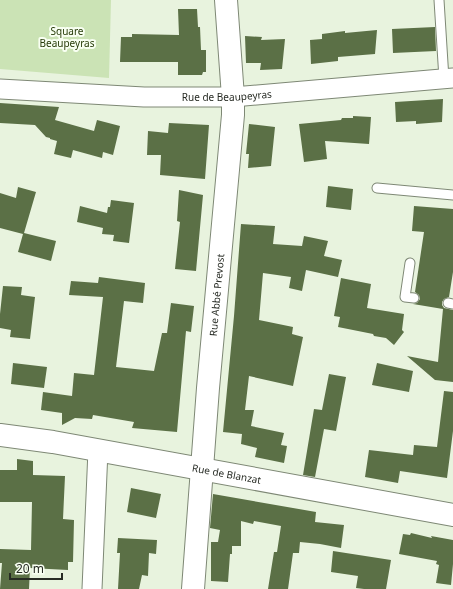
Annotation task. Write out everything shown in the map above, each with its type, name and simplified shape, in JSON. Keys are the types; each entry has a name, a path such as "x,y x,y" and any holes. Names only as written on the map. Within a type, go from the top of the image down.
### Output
{"street":[{"name":"Rue Abbé Prevost","path":"193,589 201,469 233,115 234,96 226,0"},
{"name":"Rue de Beaupeyras","path":"0,89 144,97 234,96 449,78"},
{"name":"Rue de Blanzat","path":"0,435 53,442 453,515"},
{"path":"92,589 98,450"}],"lane":[{"path":"439,0 449,78"},
{"path":"377,188 453,195"},
{"path":"410,263 405,297 414,298"}],"green space":[{"name":"Square Beaupeyras","path":"0,0 111,0 109,78 0,69"}],"building":[{"path":"178,9 197,9 198,27 200,27 201,50 206,50 206,72 203,72 202,75 178,75 178,62 120,62 121,37 132,37 132,34 179,35"},
{"path":"435,27 436,51 393,53 392,29"},
{"path":"377,30 375,54 338,57 338,61 311,64 310,40 322,39 322,34 345,31 345,33"},
{"path":"245,36 262,37 261,40 285,39 282,69 260,70 261,63 246,63"},
{"path":"443,99 442,122 416,124 416,121 396,122 395,102"},
{"path":"0,103 59,107 55,120 94,131 97,120 120,126 113,155 103,152 102,158 73,150 71,158 54,154 57,141 46,137 35,125 0,123"},
{"path":"353,116 371,117 369,144 325,141 327,159 304,162 299,124 341,120 342,118 353,118"},
{"path":"169,123 209,125 205,179 160,175 161,155 147,155 148,131 168,133"},
{"path":"249,124 275,127 271,166 248,168 249,154 246,154"},
{"path":"328,186 353,189 351,210 326,207"},
{"path":"18,187 36,192 24,233 56,241 51,261 18,252 23,234 0,228 0,193 16,198"},
{"path":"179,190 203,195 196,271 175,269 180,222 177,221"},
{"path":"111,200 134,203 129,243 113,241 114,235 102,234 103,228 77,222 80,206 107,213"},
{"path":"414,206 453,209 453,272 449,297 444,299 442,305 444,308 453,310 453,382 435,380 407,356 438,362 443,309 413,304 417,303 420,299 419,295 415,292 424,232 412,231"},
{"path":"241,224 275,226 273,244 302,246 304,236 328,241 324,256 342,260 338,277 306,270 302,291 289,288 291,277 263,273 259,320 293,327 292,334 303,337 293,386 249,376 245,410 254,410 251,426 284,433 281,445 287,446 284,463 255,457 257,448 241,444 242,434 223,432"},
{"path":"99,277 145,283 143,303 124,301 116,367 154,371 162,333 167,333 171,303 194,306 191,332 186,331 177,432 132,428 134,422 93,415 92,419 75,418 62,425 62,413 41,410 43,392 72,396 74,373 94,375 103,297 69,295 71,281 98,283"},
{"path":"341,278 371,284 367,308 404,314 402,330 404,332 394,345 386,338 338,327 340,317 334,316"},
{"path":"3,286 22,287 21,295 35,297 30,339 10,337 11,330 0,328"},
{"path":"13,363 47,367 44,388 11,384"},
{"path":"377,363 413,371 409,392 372,385"},
{"path":"329,374 346,377 336,431 324,429 315,477 303,475 314,409 322,410"},
{"path":"444,391 453,392 453,431 447,478 400,471 398,483 365,477 369,450 413,455 414,445 437,447"},
{"path":"17,459 33,461 33,475 65,476 63,519 74,520 73,562 68,562 68,570 30,568 29,589 0,589 2,563 0,563 0,549 31,550 32,502 0,502 0,470 17,470"},
{"path":"131,488 161,494 156,518 127,512"},
{"path":"213,494 316,512 315,522 344,525 341,548 300,542 299,553 293,553 288,589 268,589 274,552 277,552 281,526 254,521 253,524 241,521 241,546 232,546 228,582 211,581 211,542 218,542 220,530 210,528"},
{"path":"411,533 432,538 431,536 453,540 451,585 436,583 439,565 436,564 437,561 399,554 403,534 410,535"},
{"path":"118,538 157,540 156,554 149,553 148,576 142,575 139,589 118,589 120,553 117,553"},
{"path":"333,551 391,560 386,589 356,588 358,576 331,572"}]}
